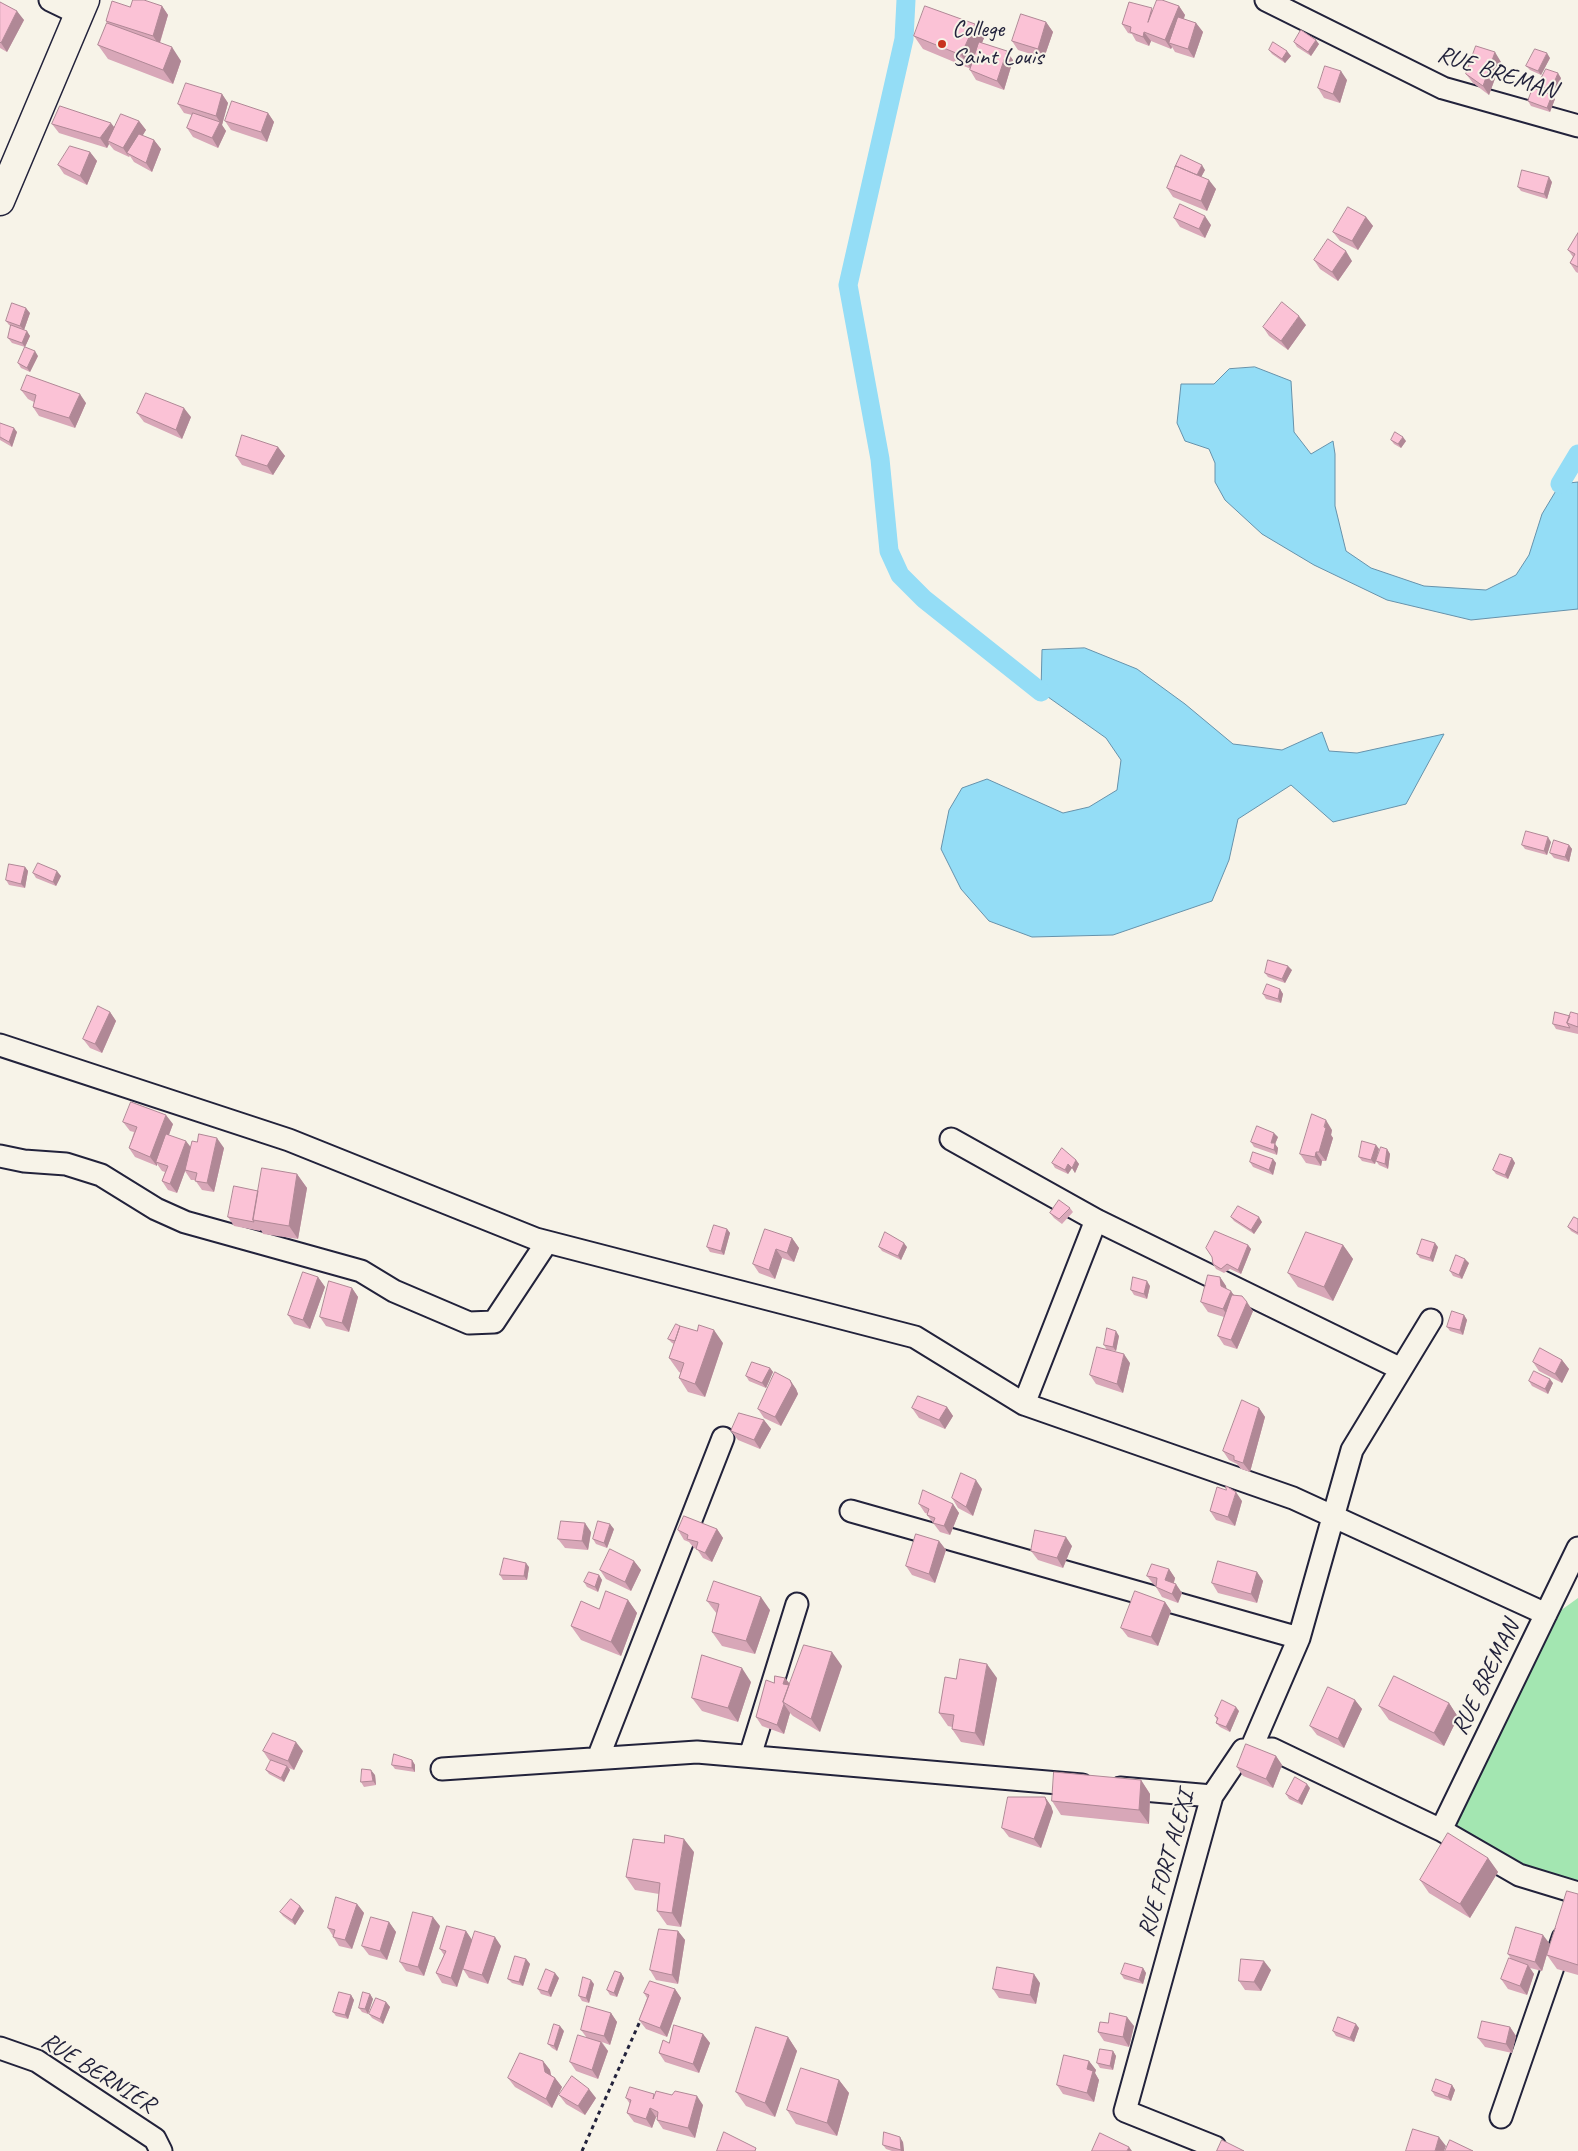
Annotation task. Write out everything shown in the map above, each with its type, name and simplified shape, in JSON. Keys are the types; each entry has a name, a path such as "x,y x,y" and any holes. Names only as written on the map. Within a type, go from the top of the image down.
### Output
{"main road":[{"path":"0,201 82,7"}],"street":[{"path":"50,0 82,7"},
{"name":"RUE BREMAN","path":"1266,0 1443,88 1578,125"},
{"path":"0,1045 289,1140 547,1242 915,1337 1024,1404 1293,1498 1546,1614"},
{"path":"951,1140 1096,1220 1401,1369"},
{"path":"0,1156 24,1161 66,1164 101,1175 156,1209 185,1222 361,1271 394,1291 469,1323 494,1322 547,1242"},
{"path":"1024,1404 1096,1220"},
{"path":"1432,1320 1352,1450 1299,1638 1251,1749 1272,1749 1442,1830 1574,1906 1501,2116"},
{"path":"598,1758 723,1438"},
{"path":"851,1511 1299,1638"},
{"name":"RUE BREMAN","path":"1442,1830 1578,1548"},
{"path":"750,1756 797,1604"},
{"name":"RUE FORT ALEXI","path":"1213,2151 1215,2147 1125,2111 1212,1796 1243,1750 1251,1749"},
{"path":"442,1769 697,1752 1212,1796"},
{"name":"RUE BERNIER","path":"0,2048 36,2061 155,2139 161,2151"}],"path":[{"path":"582,2151 642,2017"}],"green space":[{"path":"1578,1598 1578,1882 1518,1863 1456,1828 1466,1791 1553,1616"}],"water":[{"path":"1255,367 1291,381 1294,432 1311,454 1333,441 1335,454 1335,506 1346,551 1371,568 1424,586 1486,590 1516,575 1529,555 1542,514 1560,484 1578,482 1578,609 1471,620 1387,600 1314,565 1262,534 1225,500 1215,482 1215,463 1209,449 1185,441 1177,423 1181,384 1214,384 1229,369"},
{"path":"1085,648 1137,669 1185,704 1233,744 1282,750 1322,732 1329,751 1357,753 1444,734 1406,804 1333,822 1291,785 1238,819 1229,860 1212,901 1113,935 1032,937 989,921 961,889 941,849 949,810 962,788 987,779 1063,813 1089,807 1117,790 1121,760 1106,738 1041,692 1042,650"}],"building":[{"path":"133,0 144,0 162,6 153,36 106,21 112,1 130,7"},
{"path":"1157,0 1179,6 1165,40 1144,32 1143,37 1130,32 1131,27 1122,24 1129,2 1152,8 1148,22"},
{"path":"0,2 17,11 1,43 0,42"},
{"path":"925,6 975,24 961,55 914,36"},
{"path":"1021,14 1046,22 1038,49 1012,41"},
{"path":"1178,17 1196,23 1188,49 1169,43"},
{"path":"107,23 172,47 163,70 98,45"},
{"path":"1301,30 1316,40 1308,52 1294,42"},
{"path":"979,42 1007,51 997,81 970,70"},
{"path":"1273,42 1287,51 1282,59 1269,50"},
{"path":"1476,46 1495,52 1483,86 1466,74"},
{"path":"1535,49 1547,53 1538,71 1526,66"},
{"path":"1325,66 1341,71 1333,94 1318,88"},
{"path":"1546,69 1558,73 1551,90 1538,85"},
{"path":"186,83 222,94 216,116 178,104"},
{"path":"1533,88 1552,95 1547,108 1528,101"},
{"path":"232,101 268,113 261,132 225,121"},
{"path":"60,106 111,123 100,138 52,124"},
{"path":"193,113 220,122 212,138 187,128"},
{"path":"121,114 139,121 123,148 108,141"},
{"path":"139,134 154,140 146,163 127,153"},
{"path":"70,146 90,152 80,176 58,165"},
{"path":"1181,155 1202,165 1197,175 1175,167"},
{"path":"1176,166 1209,180 1201,201 1167,188"},
{"path":"1522,170 1549,177 1544,194 1518,187"},
{"path":"1180,204 1205,216 1199,229 1174,218"},
{"path":"1348,207 1366,217 1352,241 1333,232"},
{"path":"1578,233 1578,267 1570,263 1575,254 1568,250"},
{"path":"1328,239 1346,251 1332,272 1314,260"},
{"path":"1282,302 1299,316 1281,341 1263,327"},
{"path":"12,303 26,308 20,326 6,321"},
{"path":"11,325 27,331 22,343 8,338"},
{"path":"25,347 35,351 27,368 18,363"},
{"path":"27,375 80,394 69,418 33,407 36,395 21,390"},
{"path":"146,393 184,408 176,430 137,413"},
{"path":"0,423 14,428 9,442 0,437"},
{"path":"1395,432 1403,437 1398,444 1391,440"},
{"path":"242,435 278,447 267,466 236,456"},
{"path":"1526,831 1548,837 1544,851 1522,845"},
{"path":"1554,840 1569,845 1565,857 1550,853"},
{"path":"38,863 57,871 53,882 33,873"},
{"path":"9,864 25,867 21,884 6,880"},
{"path":"1268,960 1288,966 1282,979 1265,973"},
{"path":"1267,984 1280,989 1278,999 1263,994"},
{"path":"98,1006 110,1012 95,1044 83,1039"},
{"path":"1555,1012 1570,1016 1567,1023 1570,1028 1553,1024"},
{"path":"1571,1012 1578,1014 1578,1027 1567,1023"},
{"path":"131,1102 166,1115 150,1157 129,1148 137,1127 123,1122"},
{"path":"1312,1114 1326,1120 1324,1127 1326,1128 1319,1152 1316,1152 1315,1157 1300,1154"},
{"path":"1257,1126 1274,1133 1271,1143 1275,1143 1274,1150 1251,1142"},
{"path":"166,1134 186,1141 170,1184 162,1181 168,1166 156,1162"},
{"path":"199,1134 217,1138 207,1183 195,1181 197,1173 185,1170 192,1141 197,1142"},
{"path":"1362,1141 1376,1145 1371,1160 1359,1157"},
{"path":"1381,1147 1387,1149 1385,1164 1376,1161"},
{"path":"1062,1148 1076,1160 1072,1168 1068,1164 1065,1170 1052,1163"},
{"path":"1253,1152 1273,1159 1269,1170 1250,1162"},
{"path":"1500,1154 1512,1158 1505,1175 1493,1170"},
{"path":"262,1168 297,1174 289,1226 253,1220"},
{"path":"234,1186 258,1191 254,1222 228,1217"},
{"path":"1059,1200 1070,1208 1059,1219 1050,1213"},
{"path":"1238,1206 1259,1217 1251,1230 1231,1217"},
{"path":"1574,1217 1578,1219 1578,1233 1568,1227"},
{"path":"714,1225 727,1229 721,1251 707,1247"},
{"path":"765,1229 792,1238 787,1253 776,1249 769,1270 753,1264"},
{"path":"1215,1231 1248,1245 1238,1270 1227,1264 1221,1269 1213,1264 1212,1257 1206,1248"},
{"path":"885,1232 904,1243 898,1256 879,1247"},
{"path":"1306,1232 1343,1245 1324,1287 1288,1273"},
{"path":"1422,1239 1435,1243 1430,1258 1417,1254"},
{"path":"1456,1255 1465,1259 1459,1275 1450,1271"},
{"path":"303,1272 318,1277 303,1320 288,1315"},
{"path":"1208,1275 1220,1277 1221,1286 1231,1291 1223,1309 1201,1302"},
{"path":"1133,1277 1147,1281 1144,1294 1131,1290"},
{"path":"329,1281 352,1288 342,1323 320,1317"},
{"path":"1232,1295 1242,1296 1247,1302 1231,1340 1218,1336"},
{"path":"1452,1311 1464,1315 1460,1330 1447,1327"},
{"path":"676,1324 680,1326 675,1341 668,1339"},
{"path":"699,1325 714,1330 695,1384 679,1378 684,1363 669,1358 680,1326 697,1331"},
{"path":"1107,1328 1116,1331 1113,1347 1104,1345"},
{"path":"1097,1347 1124,1354 1117,1384 1090,1375"},
{"path":"1540,1348 1562,1360 1555,1374 1533,1362"},
{"path":"752,1362 770,1368 762,1383 746,1376"},
{"path":"1534,1371 1550,1379 1545,1389 1529,1381"},
{"path":"775,1372 790,1380 792,1385 775,1417 758,1409"},
{"path":"918,1396 947,1407 939,1420 912,1408"},
{"path":"1242,1400 1259,1408 1243,1463 1234,1460 1234,1456 1223,1451"},
{"path":"739,1413 764,1420 754,1440 731,1431"},
{"path":"961,1473 976,1480 966,1507 952,1498"},
{"path":"1226,1486 1236,1492 1228,1517 1210,1511 1217,1487 1226,1490"},
{"path":"923,1490 953,1504 944,1526 933,1523 935,1518 927,1515 929,1509 919,1504"},
{"path":"684,1516 717,1529 705,1553 696,1549 698,1542 687,1539 688,1535 678,1530"},
{"path":"561,1521 585,1523 582,1541 558,1539"},
{"path":"598,1521 610,1524 604,1543 593,1539"},
{"path":"1035,1530 1066,1537 1057,1558 1031,1551"},
{"path":"916,1534 939,1541 929,1574 906,1566"},
{"path":"610,1549 634,1561 625,1582 600,1570"},
{"path":"504,1558 526,1563 524,1576 500,1575"},
{"path":"1218,1561 1257,1572 1251,1594 1212,1583"},
{"path":"1152,1564 1169,1569 1165,1580 1176,1584 1172,1594 1156,1587 1157,1578 1147,1576"},
{"path":"589,1572 599,1575 595,1587 584,1582"},
{"path":"714,1581 761,1597 746,1641 712,1632 719,1604 707,1601"},
{"path":"606,1591 628,1600 611,1642 571,1626 581,1601 599,1609"},
{"path":"1135,1591 1165,1602 1151,1637 1121,1628"},
{"path":"804,1645 832,1652 811,1719 783,1702"},
{"path":"702,1655 742,1668 728,1708 692,1698"},
{"path":"960,1659 987,1664 975,1733 952,1729 954,1715 939,1713 945,1677 956,1679"},
{"path":"775,1676 785,1678 783,1684 789,1685 777,1725 756,1717 766,1680 774,1683"},
{"path":"1394,1676 1449,1703 1434,1733 1379,1706"},
{"path":"1328,1687 1355,1700 1338,1739 1310,1726"},
{"path":"1222,1700 1236,1707 1226,1727 1216,1723 1218,1718 1215,1716"},
{"path":"273,1733 296,1742 288,1761 263,1751"},
{"path":"1246,1744 1276,1756 1266,1779 1237,1767"},
{"path":"394,1754 412,1760 412,1768 392,1765"},
{"path":"271,1760 287,1766 281,1778 266,1770"},
{"path":"362,1769 371,1770 373,1781 361,1782"},
{"path":"1054,1772 1141,1780 1139,1810 1052,1801"},
{"path":"1295,1777 1307,1784 1298,1801 1286,1794"},
{"path":"1008,1797 1045,1797 1047,1803 1034,1839 1002,1828"},
{"path":"1448,1833 1488,1858 1460,1904 1420,1880"},
{"path":"665,1835 684,1839 672,1913 657,1911 660,1883 626,1877 633,1839 664,1843"},
{"path":"1567,1891 1578,1894 1578,1965 1547,1955"},
{"path":"336,1897 357,1904 345,1940 333,1937 335,1930 328,1928"},
{"path":"291,1899 300,1906 292,1920 280,1912"},
{"path":"413,1912 433,1917 418,1967 400,1962"},
{"path":"371,1917 389,1922 380,1951 362,1946"},
{"path":"447,1926 466,1931 451,1978 436,1973 446,1951 440,1949"},
{"path":"1516,1927 1543,1935 1535,1962 1508,1954"},
{"path":"659,1929 678,1931 672,1975 650,1970"},
{"path":"475,1931 495,1937 482,1975 463,1969"},
{"path":"515,1956 526,1959 519,1982 508,1979"},
{"path":"1509,1958 1528,1965 1520,1986 1501,1979"},
{"path":"1241,1959 1264,1961 1254,1982 1239,1981"},
{"path":"1125,1963 1143,1968 1139,1980 1121,1974"},
{"path":"997,1967 1034,1974 1030,1995 993,1989"},
{"path":"546,1969 555,1973 548,1992 538,1989"},
{"path":"615,1971 621,1973 614,1993 607,1990"},
{"path":"583,1977 591,1980 586,1998 579,1996"},
{"path":"650,1981 675,1989 660,2028 639,2020 649,1995 644,1993"},
{"path":"339,1992 351,1995 345,2015 333,2012"},
{"path":"363,1992 370,1994 365,2009 359,2008"},
{"path":"376,1998 386,2002 380,2019 369,2014"},
{"path":"587,2006 611,2013 604,2036 581,2030"},
{"path":"1110,2013 1127,2017 1123,2037 1098,2032 1100,2022 1108,2023"},
{"path":"1338,2017 1356,2024 1350,2038 1333,2031"},
{"path":"1482,2021 1510,2027 1506,2044 1478,2038"},
{"path":"554,2024 560,2026 554,2046 548,2044"},
{"path":"674,2025 703,2034 693,2064 659,2053 663,2040 669,2043"},
{"path":"756,2027 788,2037 765,2103 736,2092"},
{"path":"578,2035 601,2042 592,2070 570,2062"},
{"path":"1100,2049 1113,2051 1110,2066 1097,2063"},
{"path":"520,2053 543,2061 545,2072 555,2078 546,2099 508,2078"},
{"path":"1064,2055 1089,2061 1087,2069 1093,2071 1087,2093 1057,2085"},
{"path":"801,2068 839,2080 827,2123 787,2110"},
{"path":"572,2076 589,2089 578,2106 559,2095"},
{"path":"1436,2079 1452,2085 1448,2097 1432,2091"},
{"path":"630,2087 654,2094 653,2099 656,2091 672,2095 675,2091 697,2096 688,2128 657,2120 658,2112 650,2108 646,2119 627,2113 631,2100 626,2098"},
{"path":"1413,2129 1439,2137 1435,2151 1406,2151"},
{"path":"724,2132 756,2148 755,2151 717,2151"},
{"path":"884,2132 900,2137 901,2150 883,2145"},
{"path":"1100,2133 1129,2147 1127,2151 1092,2151"},
{"path":"1222,2140 1244,2151 1217,2151"},
{"path":"1450,2140 1473,2151 1445,2151"}],"waterway":[{"path":"906,0 904,39 848,285 880,459 889,551 900,575 924,599 1041,692"},
{"path":"1560,484 1578,454"}],"place":[{"name":"College Saint Louis","path":"942,44"}]}
